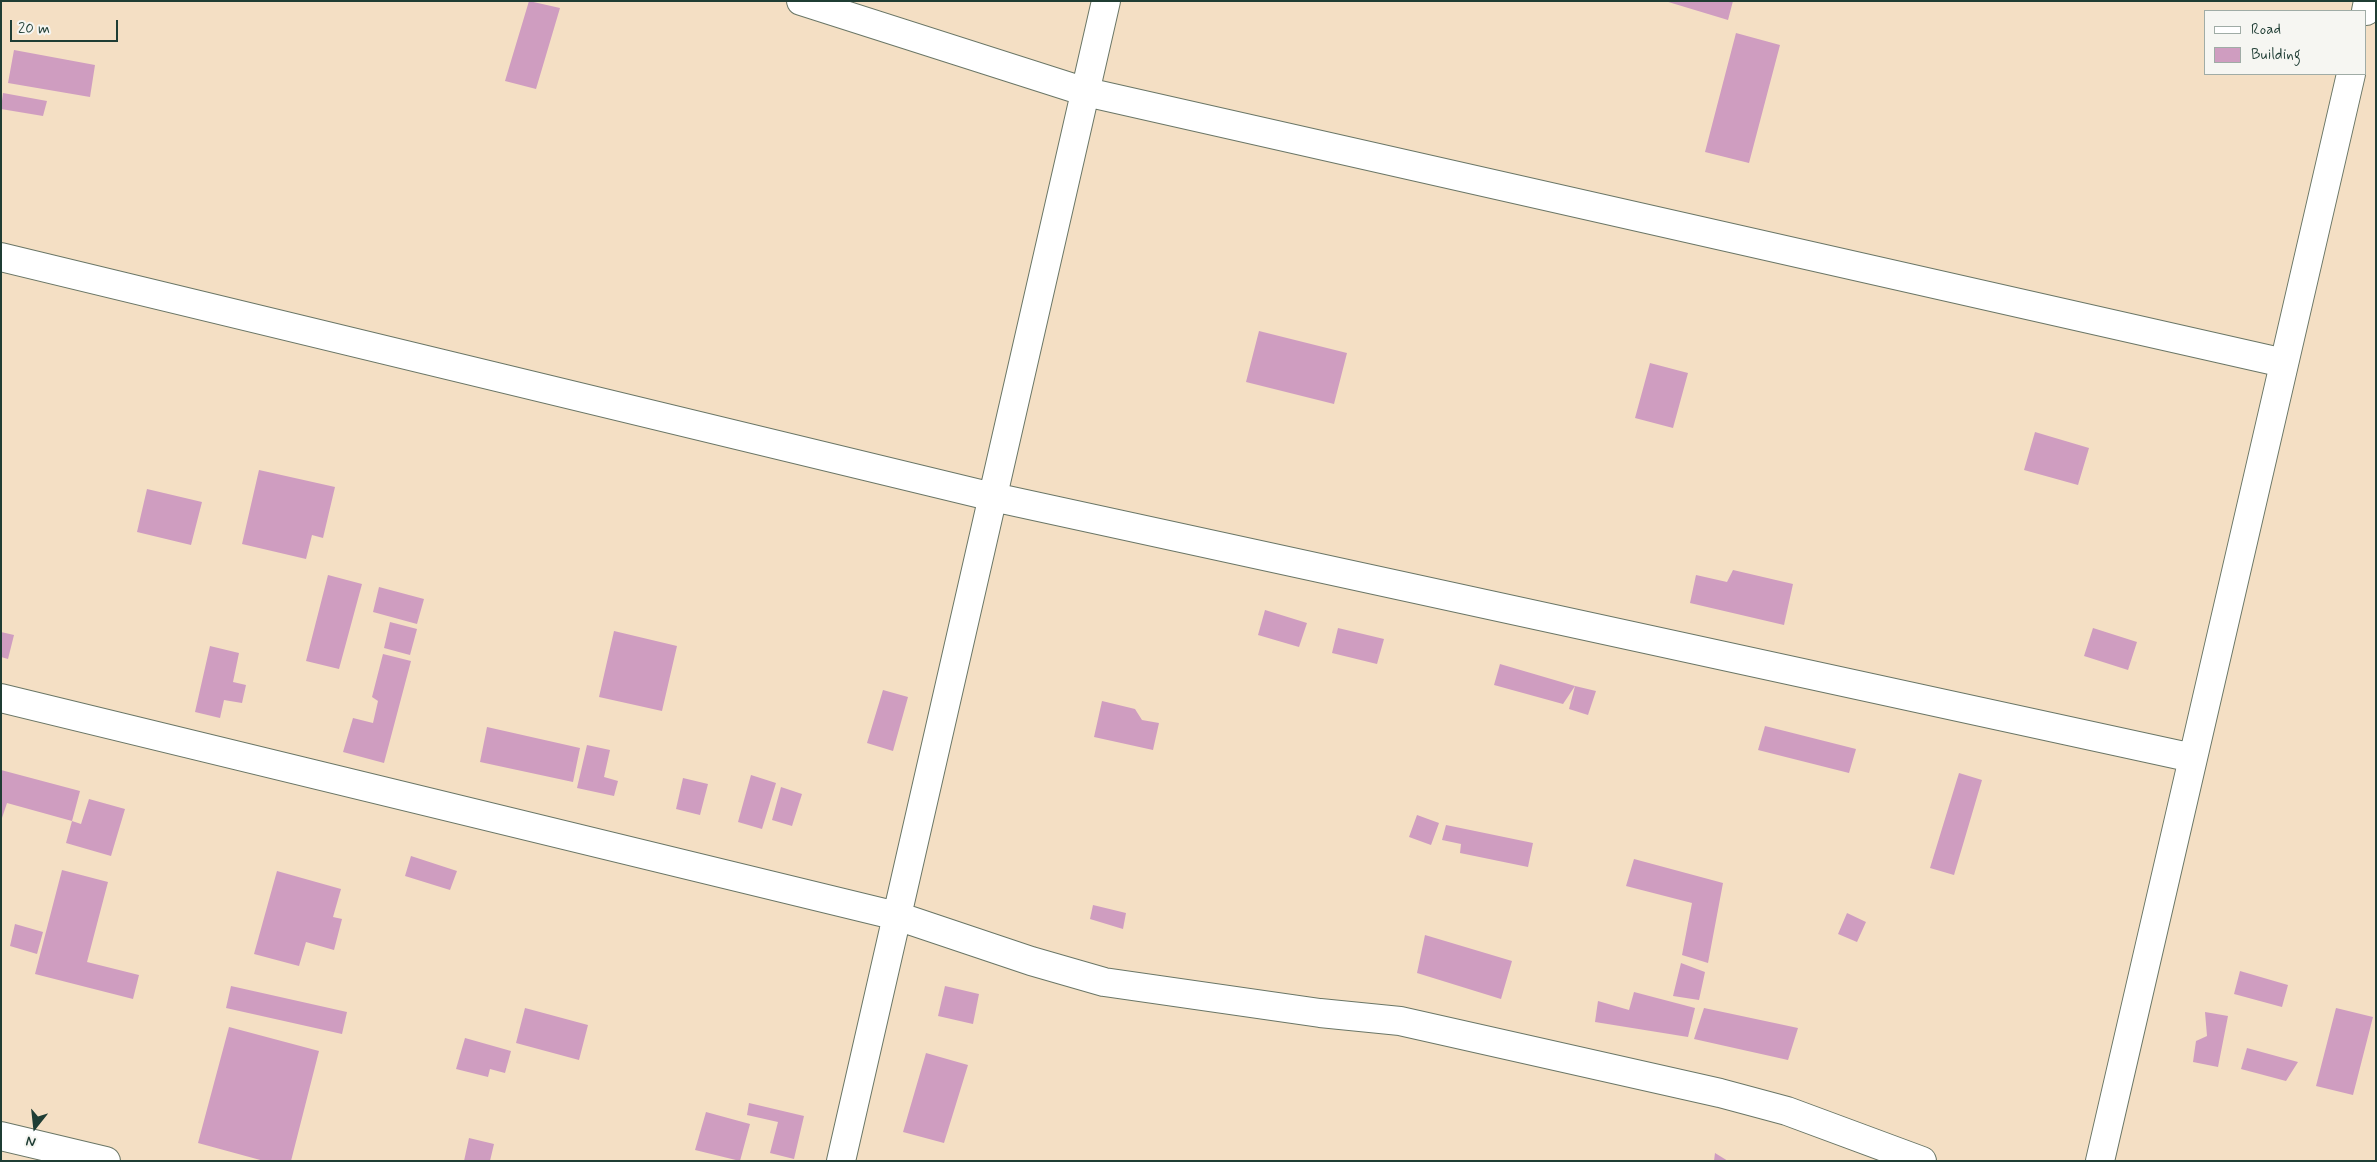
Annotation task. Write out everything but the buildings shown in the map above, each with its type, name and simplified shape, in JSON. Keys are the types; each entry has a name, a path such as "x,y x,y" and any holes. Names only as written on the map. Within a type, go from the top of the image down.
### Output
{"street":[{"path":"801,1 1086,92 2284,363"},
{"path":"841,1161 1106,1"},
{"path":"2100,1161 2351,75"},
{"path":"1,257 993,497 2193,758"},
{"path":"1,698 897,916 1031,961 1104,982 1320,1013 1400,1021 1720,1093 1788,1110 1922,1161"},
{"path":"1,1136 106,1161"}]}
